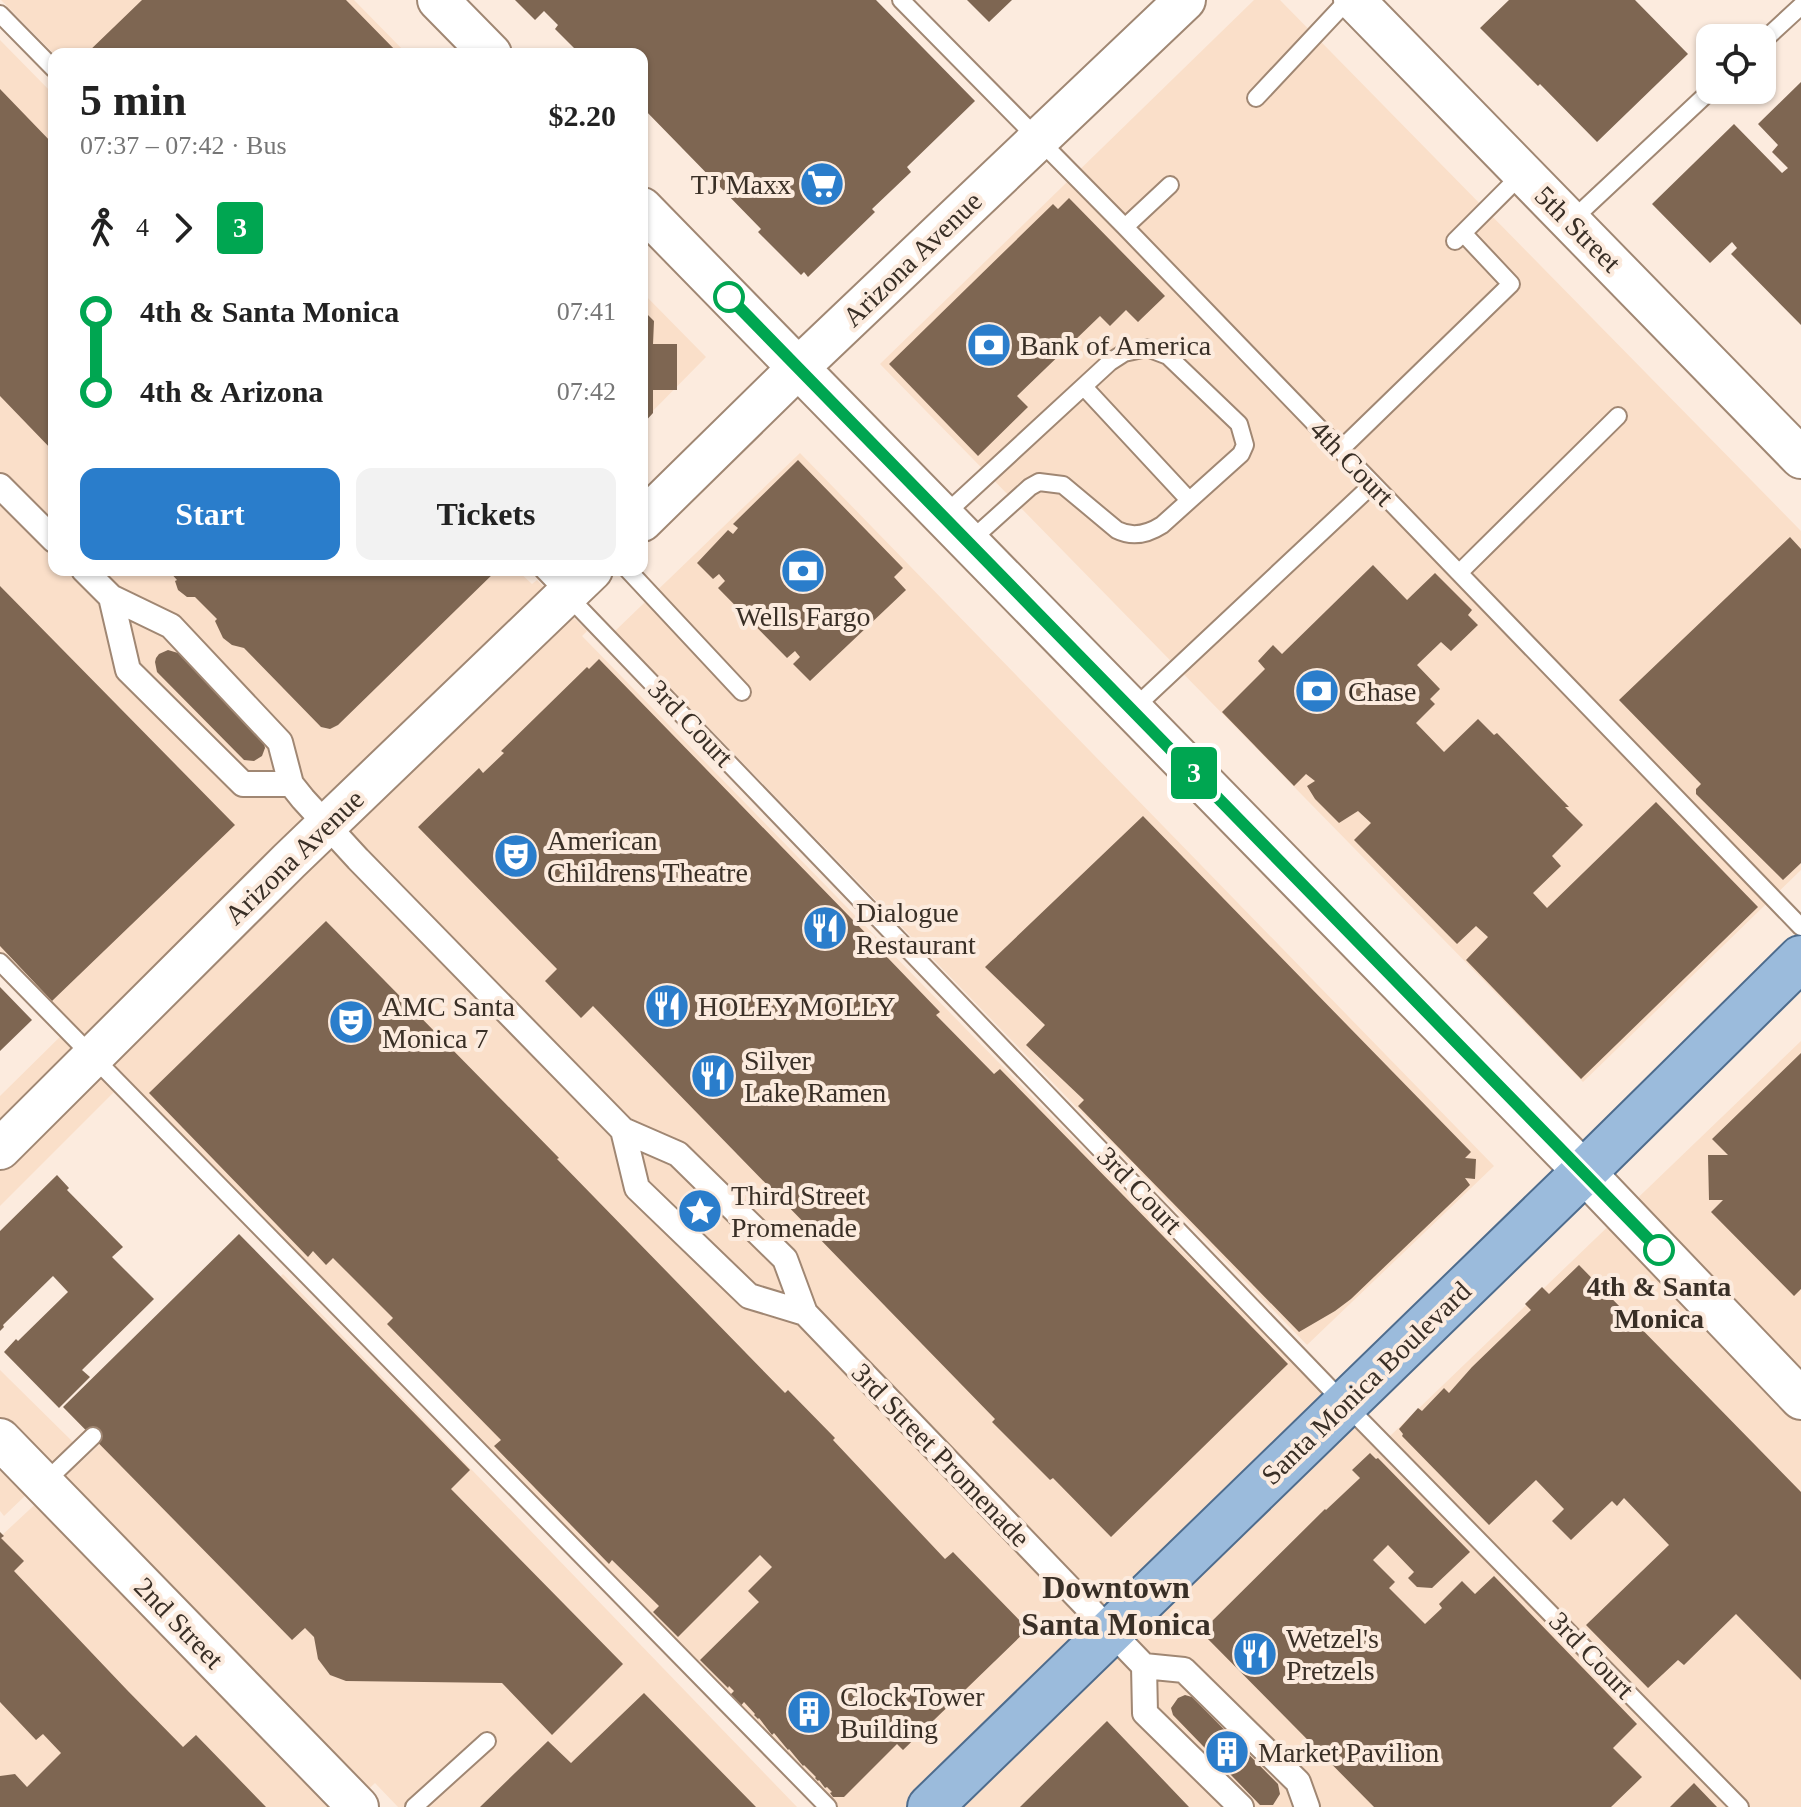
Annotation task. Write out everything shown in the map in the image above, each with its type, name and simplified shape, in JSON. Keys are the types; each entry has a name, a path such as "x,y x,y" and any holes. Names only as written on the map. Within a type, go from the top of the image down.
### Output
{"main road":[{"name":"Santa Monica Boulevard","path":"930,1807 1801,958"}],"street":[{"path":"438,0 485,48"},
{"name":"Arizona Avenue","path":"648,515 1185,0"},
{"name":"5th Street","path":"1354,0 1801,458"},
{"path":"648,214 1584,1172 1801,1399"},
{"path":"0,486 48,534"},
{"name":"3rd Street Promenade","path":"90,576 111,597 171,626 280,742 291,784 358,859 623,1130 678,1154 785,1259 805,1313 1144,1666"},
{"name":"Arizona Avenue","path":"0,1149 328,825 568,578"},
{"path":"111,597 128,670 243,784 291,784"},
{"name":"3rd Street Promenade","path":"623,1130 637,1188 749,1296 805,1313"},
{"name":"2nd Street","path":"0,1439 358,1807"},
{"path":"1241,1807 1145,1713 1144,1666 1184,1670 1298,1782 1307,1807"}],"lane":[{"name":"4th Court","path":"901,0 1125,227 1801,927"},
{"path":"1256,98 1348,0"},
{"path":"1776,29 1801,6"},
{"path":"0,14 48,63"},
{"path":"1571,221 1696,104"},
{"path":"1340,450 1511,284 1459,237 1523,173"},
{"path":"1125,227 1170,185"},
{"path":"1147,348 1168,356 1239,424 1245,445 1241,454 1152,532 1125,534 1063,485 1039,482 956,529 1084,387 1124,353 1147,348"},
{"path":"1084,387 1189,500"},
{"path":"1459,573 1618,416"},
{"path":"1132,710 1373,484"},
{"path":"634,576 742,692"},
{"name":"3rd Court","path":"568,578 1345,1404 1740,1807"},
{"path":"0,962 828,1807"},
{"path":"43,1484 93,1436"},
{"path":"414,1807 487,1741"}],"shaded area":[{"path":"1,0 354,0 401,48 48,48"},
{"path":"1254,0 1280,0 1801,531 1801,870 1583,1082 880,364"},
{"name":"Third Street Promenade","path":"0,40 48,89 48,576 523,576 532,584 537,580 587,631 582,636 1726,1807 822,1807 124,1082 0,1206 0,1096 71,1026 0,952"},
{"path":"648,298 706,357 648,416"},
{"path":"800,453 1494,1166 1307,1345 615,631"},
{"path":"1801,1041 1801,1807 1749,1807 1390,1436"},
{"path":"283,1274 797,1807 398,1807 375,1783 350,1807 0,1807 0,1537"},
{"path":"0,1370 77,1446 4,1516 0,1511"}],"building":[{"path":"142,0 346,0 393,48 92,48"},
{"path":"515,0 876,0 975,101 907,167 911,172 872,209 875,212 808,277 804,272 801,275 758,232 761,229 648,113 648,48 574,48 555,29 558,25 544,11 535,20"},
{"path":"967,0 1012,0 989,22"},
{"path":"1509,0 1635,0 1688,54 1597,142 1480,28"},
{"path":"1801,82 1801,325 1731,254 1737,248 1732,242 1710,263 1652,204 1734,124 1782,173 1788,168 1772,152 1778,145 1758,124"},
{"path":"0,89 48,139 48,446 0,396"},
{"name":"Bank of America","path":"1069,198 1165,296 1138,322 1126,310 1110,326 1100,316 1017,396 1028,407 978,456 889,364 1053,204 1058,209"},
{"path":"648,315 654,321 653,344 677,344 677,390 653,390 653,413 648,418"},
{"name":"Wells Fargo","path":"798,460 903,568 894,577 906,590 810,681 793,664 800,657 795,651 787,658 718,588 725,581 719,574 713,579 697,563 728,530 733,534 738,528 733,524"},
{"path":"1790,537 1801,549 1801,863 1783,880 1696,794 1701,784 1619,700"},
{"path":"1373,565 1407,600 1435,573 1472,610 1468,615 1478,625 1451,651 1441,642 1417,665 1440,689 1430,699 1435,704 1416,723 1444,752 1478,719 1494,735 1497,733 1583,825 1552,856 1561,866 1533,893 1547,908 1656,802 1758,907 1581,1079 1466,960 1488,937 1476,926 1457,944 1354,840 1371,823 1358,811 1339,823 1315,799 1307,786 1315,781 1306,774 1294,786 1222,712 1265,669 1258,661 1273,645 1282,654"},
{"path":"173,576 491,576 338,725 330,729 321,727 244,648 232,645 223,638 215,621 217,619 195,597 187,597 178,590"},
{"path":"0,586 235,825 52,1001 0,946"},
{"path":"168,650 178,653 263,739 265,748 262,756 254,761 244,760 157,672 156,658"},
{"path":"599,659 884,952 940,1012 936,1015 994,1074 1000,1069 1288,1364 1111,1537 992,1422 995,1419 593,1006 581,1018 545,981 557,969 418,827 479,768 483,773 504,753 501,751"},
{"path":"1143,816 1471,1152 1465,1158 1476,1159 1475,1179 1465,1178 1470,1185 1351,1299 1299,1332 1078,1106 1084,1100 1026,1045 1045,1025 985,967"},
{"path":"326,921 785,1393 788,1390 835,1438 833,1440 945,1559 953,1552 1028,1629 903,1750 897,1744 844,1797 833,1797 832,1792 803,1766 774,1733 772,1735 744,1702 739,1708 728,1697 734,1691 700,1660 759,1602 748,1591 772,1567 760,1555 678,1637 653,1612 659,1606 612,1560 609,1564 494,1446 501,1440 387,1324 393,1318 333,1258 326,1265 313,1251 308,1257 149,1093"},
{"path":"0,987 32,1020 0,1051"},
{"path":"1801,1053 1801,1289 1794,1296 1711,1212 1723,1200 1709,1200 1708,1155 1728,1155 1712,1139"},
{"path":"57,1175 69,1188 67,1190 123,1247 112,1257 154,1299 82,1370 90,1377 59,1408 4,1352 68,1292 53,1276 0,1331 0,1231"},
{"path":"239,1234 470,1470 451,1489 623,1664 552,1735 502,1683 346,1681 330,1675 318,1659 314,1637 305,1628 292,1640 63,1407"},
{"path":"1579,1265 1801,1492 1801,1680 1736,1614 1684,1665 1678,1660 1648,1688 1586,1625 1669,1545 1624,1498 1617,1506 1612,1501 1571,1540 1552,1521 1564,1509 1536,1480 1489,1525 1402,1436 1399,1429 1418,1408 1422,1411 1444,1388 1449,1393 1531,1310 1525,1304 1542,1287 1549,1294"},
{"path":"1370,1453 1470,1552 1432,1588 1417,1587 1408,1578 1414,1572 1388,1545 1373,1560 1395,1582 1389,1588 1425,1624 1442,1608 1439,1604 1462,1581 1475,1594 1494,1576 1637,1724 1613,1748 1642,1777 1611,1807 1374,1807 1201,1632 1360,1478 1352,1470"},
{"path":"0,1532 4,1536 1,1538 24,1561 14,1571 127,1690 183,1747 196,1735 266,1807 0,1807 0,1776 15,1774 27,1787 61,1753 43,1734 36,1740 0,1702"},
{"path":"644,1693 756,1807 480,1807 548,1741 571,1763"},
{"name":"Market Pavilion","path":"1185,1695 1192,1697 1278,1784 1280,1794 1273,1805 1260,1805 1173,1715 1171,1708 1178,1698"},
{"path":"1107,1721 1189,1807 1020,1807"},
{"path":"1694,1783 1717,1807 1670,1807"}],"bus line":[{"name":"3","path":"729,297 1659,1250"}],"place":[{"name":"TJ Maxx","path":"822,184"},
{"name":"Bank of America","path":"989,345"},
{"name":"Wells Fargo","path":"803,571"},
{"name":"Chase","path":"1317,691"},
{"name":"American Childrens Theatre","path":"516,856"},
{"name":"Dialogue Restaurant","path":"825,928"},
{"name":"HOLEY MOLLY","path":"667,1006"},
{"name":"AMC Santa Monica 7","path":"351,1022"},
{"name":"Silver Lake Ramen","path":"713,1076"},
{"name":"Third Street Promenade","path":"700,1211"},
{"name":"4th & Santa Monica","path":"1659,1250"},
{"name":"Wetzel's Pretzels","path":"1255,1654"},
{"name":"Clock Tower Building","path":"809,1712"},
{"name":"Market Pavilion","path":"1227,1752"}],"district":[{"name":"Downtown Santa Monica","path":"1116,1606"}]}
